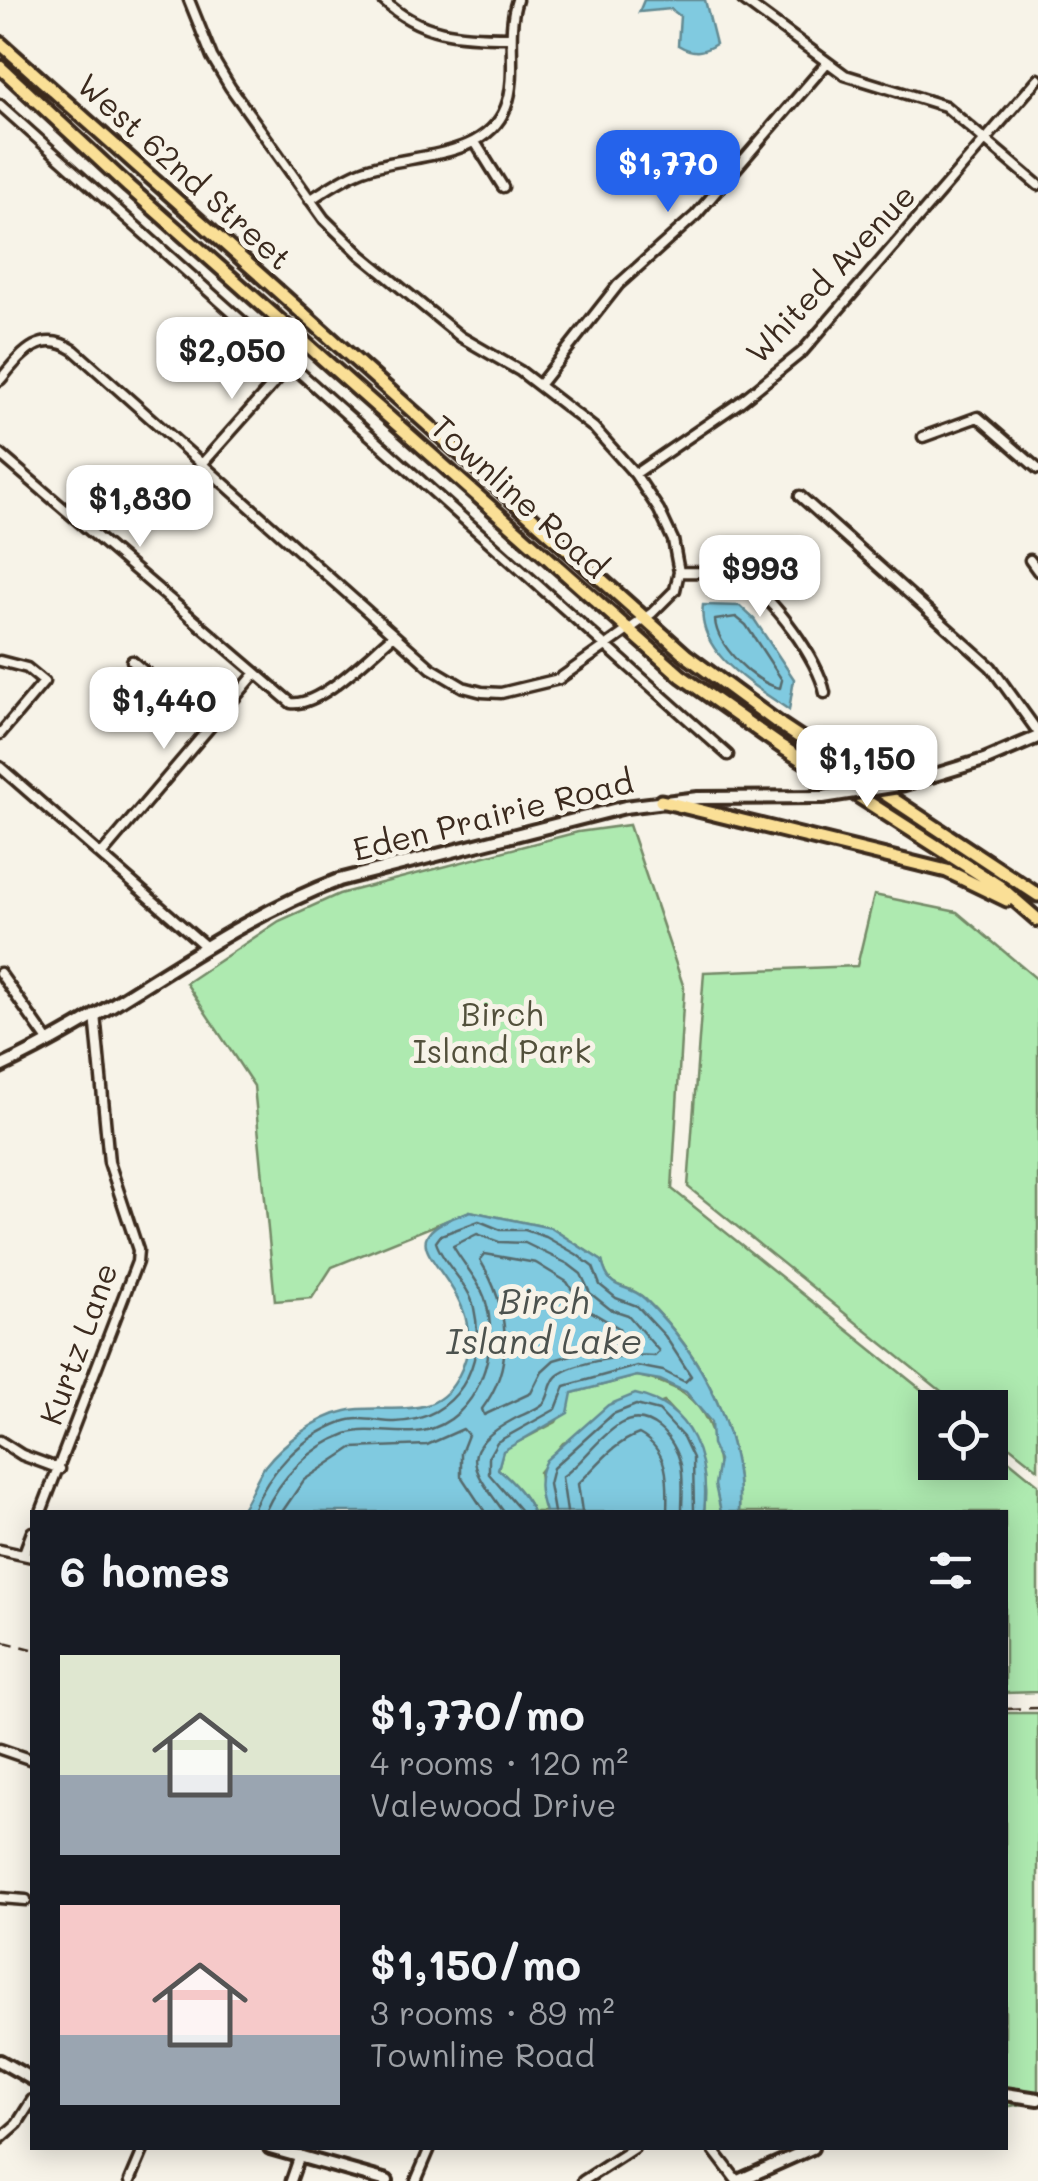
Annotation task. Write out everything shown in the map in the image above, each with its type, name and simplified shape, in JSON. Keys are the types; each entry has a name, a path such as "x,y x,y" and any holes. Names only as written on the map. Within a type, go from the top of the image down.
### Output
{"main road":[{"name":"West 62nd Street","path":"0,43 642,618 743,700 1038,895"},
{"name":"Townline Road","path":"0,66 626,629 731,712 1000,887 1038,921"},
{"name":"Eden Prairie Road","path":"0,1067 205,946 302,894 339,880 598,812 661,801 823,797 905,784 984,760 1038,734"},
{"path":"661,801 947,870 984,886 1038,921"},
{"path":"0,2061 30,2078"},
{"path":"1008,2094 1038,2098"},
{"path":"280,2150 387,2181"},
{"path":"738,2181 808,2150"}],"street":[{"path":"0,380 30,346 41,341 64,343 394,635 446,679 463,687 502,694 559,679 675,590 679,572 666,524 635,474 594,428 540,384 460,337 360,255 310,200 212,58 189,0"},
{"path":"383,0 401,16 432,32 509,38"},
{"path":"310,200 364,170 475,142 494,126 509,99 509,38 517,0"},
{"path":"744,0 826,64 866,84 945,106 1038,185"},
{"path":"540,384 618,285 696,215 826,64"},
{"name":"Whited Avenue","path":"635,474 740,402 802,352 1038,79"},
{"path":"0,105 728,755"},
{"path":"475,142 503,186"},
{"path":"202,464 290,365"},
{"path":"924,436 978,417 1038,469"},
{"path":"0,454 291,702 310,702 394,635"},
{"path":"800,496 991,667 1038,734"},
{"path":"1030,560 1038,571"},
{"path":"679,572 704,572 740,580 764,595 822,673 825,693"},
{"path":"132,660 210,727"},
{"path":"0,662 26,668 44,682 0,734"},
{"path":"102,854 255,674"},
{"path":"0,766 205,946"},
{"path":"0,972 48,1040"},
{"name":"Kurtz Lane","path":"42,1510 138,1250 109,1162 95,1014"},
{"path":"0,1441 22,1455 60,1469"},
{"path":"0,1550 28,1555"},
{"path":"0,1749 30,1759"},
{"path":"0,1898 26,1900"},
{"path":"0,2139 30,2103"},
{"path":"130,2181 143,2150"},
{"path":"416,2181 429,2150"},
{"path":"583,2181 631,2150"},
{"path":"714,2150 738,2181"},
{"path":"291,2181 300,2154"}],"green space":[{"name":"Birch Island Park","path":"629,825 684,988 672,1189 922,1390 918,1390 918,1480 1008,1480 1008,1460 1038,1484 1038,1692 1008,1693 1008,1510 739,1510 734,1453 726,1424 701,1369 645,1299 614,1283 602,1261 551,1228 470,1211 332,1267 312,1298 275,1301 254,1086 186,983 279,921 339,894 578,832"},
{"path":"874,895 957,912 1038,980 1038,1469 1008,1445 1008,1390 940,1390 688,1187 704,972 857,966"},
{"path":"637,1376 664,1383 684,1394 709,1424 718,1464 721,1510 704,1510 704,1480 698,1452 684,1426 664,1402 563,1443 539,1472 545,1510 532,1510 498,1469 503,1450 556,1422 572,1393"},
{"path":"1008,1713 1038,1713 1038,2101 1008,2106"}],"water":[{"path":"644,0 705,0 716,44 697,51 678,45 680,16 671,9 639,12"},
{"path":"703,605 740,606 754,619 794,679 789,710 745,679 718,653 703,623"},
{"name":"Birch Island Lake","path":"470,1211 551,1228 602,1261 614,1283 645,1299 684,1345 714,1396 734,1452 739,1510 721,1510 715,1485 719,1460 712,1444 711,1422 686,1392 660,1380 637,1376 572,1393 568,1413 503,1451 498,1469 532,1510 240,1510 265,1466 312,1425 346,1411 421,1407 447,1393 457,1379 467,1353 468,1330 454,1291 427,1249 429,1233"},
{"name":"Birch Island Lake","path":"635,1394 655,1400 683,1423 700,1455 704,1510 544,1510 540,1486 546,1460 608,1405"}],"railway":[{"path":"0,1641 30,1648"},
{"path":"1008,1709 1038,1708"}]}
